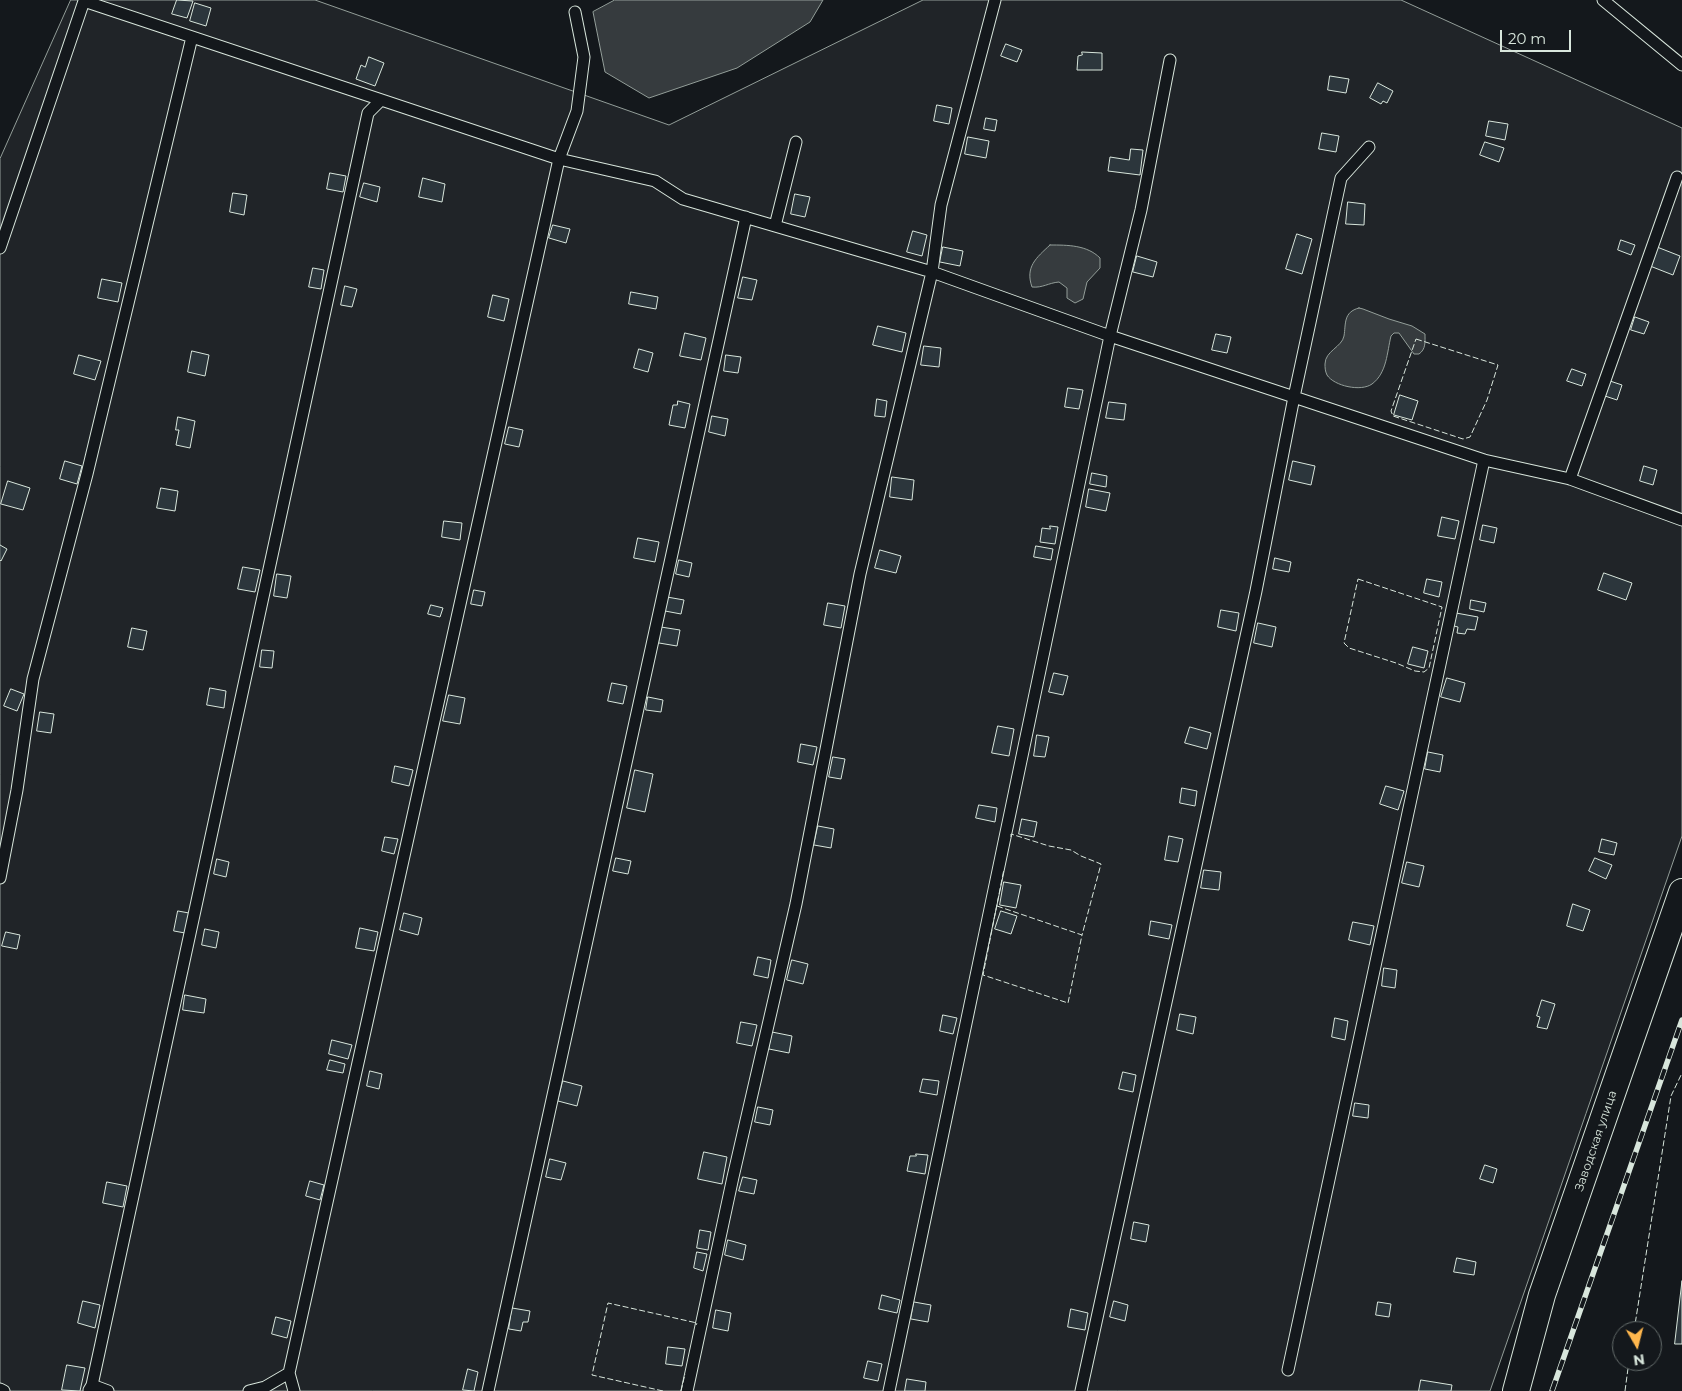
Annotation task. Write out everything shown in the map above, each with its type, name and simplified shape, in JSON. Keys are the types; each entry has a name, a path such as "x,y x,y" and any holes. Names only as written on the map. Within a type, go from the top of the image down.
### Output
{"street":[{"name":"Заводская улица","path":"1516,1391 1542,1294 1682,892"}],"lane":[{"path":"687,1391 733,1177 796,904 860,574 932,272 941,206 994,0"},
{"path":"1603,0 1682,65"},
{"path":"0,248 84,1 560,159 655,181 683,199 932,272 1110,336 1484,460 1570,479 1682,520"},
{"path":"294,1391 289,1374 560,159 576,111 584,57 575,12"},
{"path":"0,878 17,790 33,679 87,474 192,37"},
{"path":"889,1391 1110,336 1141,210 1170,60"},
{"path":"108,1391 90,1388 368,113 381,100"},
{"path":"775,226 796,142"},
{"path":"1081,1391 1256,591 1294,397 1341,178 1369,146"},
{"path":"1570,479 1677,177"},
{"path":"488,1391 746,217"},
{"path":"1288,1370 1484,460"},
{"path":"249,1391 265,1387 289,1374"},
{"path":"0,1389 4,1391"}],"shaded area":[{"path":"71,0 315,0 669,125 923,0 1401,0 1682,128 1682,836 1490,1391 0,1391 0,159"},
{"path":"615,0 823,0 810,22 737,68 649,98 605,72 593,12"},
{"path":"1050,245 1083,248 1100,258 1100,268 1087,282 1083,299 1075,303 1067,298 1067,288 1059,282 1032,287 1030,274 1033,263"},
{"path":"1359,308 1412,326 1425,334 1425,343 1424,348 1419,354 1414,354 1399,333 1394,333 1391,336 1381,374 1372,384 1355,388 1341,385 1330,379 1326,374 1325,364 1330,352 1343,340 1348,315"}],"building":[{"path":"177,0 193,1 187,18 172,14"},
{"path":"195,3 211,8 206,26 190,21"},
{"path":"1006,44 1022,50 1017,62 1001,56"},
{"path":"1082,52 1102,53 1102,70 1077,70 1078,56 1082,55"},
{"path":"369,57 384,63 375,86 356,79 361,65 365,67"},
{"path":"1330,76 1349,79 1346,93 1328,90"},
{"path":"1378,83 1393,91 1387,103 1383,101 1381,104 1370,98"},
{"path":"937,105 952,108 949,124 934,121"},
{"path":"986,118 997,120 995,131 984,129"},
{"path":"1489,121 1508,124 1505,140 1486,136"},
{"path":"1322,133 1339,136 1336,152 1319,149"},
{"path":"968,137 989,141 986,158 965,154"},
{"path":"1485,142 1504,148 1499,162 1480,155"},
{"path":"1131,149 1143,150 1140,175 1108,171 1110,157 1129,160"},
{"path":"330,173 346,176 343,192 327,189"},
{"path":"423,178 445,184 442,202 419,197"},
{"path":"364,183 380,187 377,202 360,197"},
{"path":"233,193 247,195 244,215 230,212"},
{"path":"795,194 810,197 805,217 791,214"},
{"path":"1348,202 1365,204 1364,225 1346,224"},
{"path":"553,225 570,229 566,243 549,238"},
{"path":"913,231 927,235 922,256 907,252"},
{"path":"1297,234 1312,239 1302,274 1286,269"},
{"path":"1621,240 1635,245 1631,255 1618,250"},
{"path":"943,247 963,251 960,266 940,262"},
{"path":"1657,247 1680,256 1673,275 1650,266"},
{"path":"1137,256 1157,262 1153,277 1133,272"},
{"path":"313,268 324,270 321,289 309,287"},
{"path":"743,277 757,280 752,300 738,298"},
{"path":"102,279 122,283 118,302 98,298"},
{"path":"345,286 357,289 352,307 341,305"},
{"path":"631,292 658,297 656,309 629,304"},
{"path":"493,295 509,299 504,321 488,317"},
{"path":"1635,317 1649,322 1644,334 1631,330"},
{"path":"878,326 906,333 902,352 873,345"},
{"path":"685,333 706,338 701,360 680,356"},
{"path":"1216,334 1231,337 1227,353 1212,350"},
{"path":"924,346 941,348 939,367 921,365"},
{"path":"639,349 653,353 648,372 634,368"},
{"path":"192,351 209,355 205,376 188,372"},
{"path":"79,355 101,361 95,380 74,374"},
{"path":"726,355 741,357 738,373 724,371"},
{"path":"1572,369 1586,374 1582,386 1567,381"},
{"path":"1610,381 1622,385 1617,400 1605,396"},
{"path":"1068,388 1083,390 1079,409 1065,407"},
{"path":"1400,395 1418,401 1412,420 1394,415"},
{"path":"877,399 887,401 885,417 875,416"},
{"path":"678,401 690,404 685,428 669,425 673,405 677,405"},
{"path":"1109,402 1126,404 1124,420 1106,418"},
{"path":"712,416 728,419 725,436 709,432"},
{"path":"178,417 195,421 190,448 176,445 179,430 176,430"},
{"path":"509,427 523,430 519,447 505,444"},
{"path":"65,461 82,466 77,484 60,479"},
{"path":"1293,461 1315,466 1311,485 1289,480"},
{"path":"1644,466 1657,470 1653,485 1640,481"},
{"path":"1092,473 1107,476 1106,487 1090,484"},
{"path":"892,477 914,480 912,500 890,497"},
{"path":"8,481 30,488 23,510 1,504"},
{"path":"161,488 178,491 175,511 157,508"},
{"path":"1089,489 1110,493 1106,511 1086,507"},
{"path":"1442,517 1459,521 1455,539 1438,536"},
{"path":"444,521 462,523 460,540 442,537"},
{"path":"1483,525 1497,528 1494,543 1480,540"},
{"path":"1050,526 1058,527 1055,544 1040,542 1042,528 1050,529"},
{"path":"638,538 659,542 655,562 634,558"},
{"path":"0,545 7,549 1,561 0,560"},
{"path":"1036,546 1053,549 1051,560 1034,557"},
{"path":"880,550 901,556 896,573 875,568"},
{"path":"1275,558 1291,562 1289,572 1273,569"},
{"path":"679,560 692,563 689,577 676,574"},
{"path":"243,567 260,570 255,592 238,589"},
{"path":"1604,573 1632,583 1626,600 1598,590"},
{"path":"277,574 291,576 287,598 274,596"},
{"path":"1427,579 1442,582 1439,597 1424,593"},
{"path":"474,590 485,592 482,606 471,604"},
{"path":"667,597 684,600 681,614 665,611"},
{"path":"1471,600 1486,603 1484,612 1470,609"},
{"path":"828,603 845,606 841,628 824,625"},
{"path":"431,605 443,608 440,617 428,614"},
{"path":"1221,610 1239,613 1236,631 1218,627"},
{"path":"1456,613 1478,617 1475,630 1467,629 1465,634 1457,633 1458,627 1454,626"},
{"path":"1258,623 1276,627 1272,647 1254,643"},
{"path":"661,627 680,630 677,646 659,643"},
{"path":"132,628 147,631 143,650 128,647"},
{"path":"1413,647 1428,651 1424,668 1408,664"},
{"path":"262,650 274,651 272,668 260,667"},
{"path":"1054,673 1068,676 1063,695 1049,692"},
{"path":"1447,678 1465,683 1460,702 1441,697"},
{"path":"612,683 627,686 623,704 608,701"},
{"path":"210,688 226,691 224,708 207,705"},
{"path":"11,689 24,694 17,711 4,706"},
{"path":"449,695 465,698 460,724 443,721"},
{"path":"648,697 663,700 661,712 646,710"},
{"path":"40,712 54,714 51,733 37,731"},
{"path":"998,726 1014,729 1009,756 992,753"},
{"path":"1190,727 1211,733 1207,749 1185,743"},
{"path":"1037,735 1049,737 1045,757 1034,756"},
{"path":"801,744 817,747 813,765 798,762"},
{"path":"1428,752 1443,755 1440,772 1425,769"},
{"path":"833,757 845,759 841,779 829,777"},
{"path":"395,766 413,770 409,786 392,782"},
{"path":"635,770 653,774 645,812 627,808"},
{"path":"1386,786 1404,791 1398,810 1380,804"},
{"path":"1182,788 1197,791 1195,806 1180,803"},
{"path":"979,805 997,808 995,822 976,818"},
{"path":"1022,819 1037,822 1034,837 1019,834"},
{"path":"818,826 834,829 831,848 814,845"},
{"path":"1169,836 1183,839 1178,862 1165,860"},
{"path":"385,837 398,839 394,854 382,851"},
{"path":"1602,839 1617,843 1614,855 1599,852"},
{"path":"616,858 631,861 628,874 613,871"},
{"path":"1595,858 1612,865 1606,879 1589,871"},
{"path":"217,859 229,862 226,877 214,874"},
{"path":"1407,862 1424,866 1419,887 1402,883"},
{"path":"1204,870 1221,872 1219,890 1201,888"},
{"path":"1004,882 1021,885 1016,908 1000,905"},
{"path":"1573,904 1590,910 1583,931 1567,926"},
{"path":"178,911 189,913 185,933 174,931"},
{"path":"1001,911 1017,916 1011,934 995,929"},
{"path":"404,913 422,918 418,935 400,930"},
{"path":"1151,921 1172,925 1169,939 1149,935"},
{"path":"1353,922 1374,926 1370,945 1349,940"},
{"path":"360,928 378,932 374,951 356,948"},
{"path":"205,929 219,932 216,948 202,945"},
{"path":"6,932 20,935 17,949 2,946"},
{"path":"758,957 771,960 768,978 754,975"},
{"path":"792,960 808,964 803,984 787,980"},
{"path":"1384,968 1397,970 1395,988 1382,986"},
{"path":"185,995 206,999 204,1013 183,1010"},
{"path":"1542,1000 1555,1004 1547,1029 1537,1027 1540,1017 1537,1016"},
{"path":"1180,1014 1196,1017 1193,1034 1177,1030"},
{"path":"943,1015 957,1018 953,1034 940,1031"},
{"path":"1335,1018 1348,1021 1345,1040 1332,1037"},
{"path":"741,1022 757,1025 752,1046 737,1043"},
{"path":"772,1032 792,1036 789,1053 769,1049"},
{"path":"332,1040 352,1045 348,1059 329,1054"},
{"path":"330,1060 345,1064 343,1073 327,1070"},
{"path":"370,1071 382,1074 379,1089 367,1086"},
{"path":"1123,1072 1136,1075 1133,1092 1119,1089"},
{"path":"923,1079 939,1081 937,1095 920,1092"},
{"path":"563,1081 582,1086 577,1106 558,1101"},
{"path":"1355,1103 1369,1105 1368,1118 1353,1116"},
{"path":"758,1107 773,1110 770,1125 755,1122"},
{"path":"704,1152 727,1157 722,1184 698,1179"},
{"path":"916,1154 928,1155 925,1174 907,1171 910,1156 916,1156"},
{"path":"550,1159 566,1163 561,1180 546,1177"},
{"path":"1485,1165 1497,1169 1493,1183 1480,1179"},
{"path":"743,1177 757,1180 754,1194 739,1191"},
{"path":"310,1181 324,1185 320,1200 306,1196"},
{"path":"107,1182 127,1186 123,1207 103,1203"},
{"path":"1134,1222 1149,1225 1146,1242 1131,1239"},
{"path":"700,1230 711,1232 708,1250 697,1248"},
{"path":"728,1240 746,1245 743,1260 725,1255"},
{"path":"697,1252 707,1254 703,1271 694,1268"},
{"path":"1457,1258 1476,1262 1474,1275 1454,1272"},
{"path":"1682,1281 1682,1344 1675,1344"},
{"path":"882,1295 900,1300 897,1313 879,1309"},
{"path":"83,1301 100,1305 95,1328 78,1323"},
{"path":"1114,1301 1128,1305 1125,1321 1110,1317"},
{"path":"914,1302 931,1305 928,1322 911,1319"},
{"path":"1378,1302 1391,1304 1389,1317 1376,1315"},
{"path":"512,1308 530,1311 528,1322 523,1322 521,1331 509,1329"},
{"path":"1071,1309 1088,1313 1085,1330 1068,1327"},
{"path":"716,1310 731,1313 728,1331 713,1328"},
{"path":"276,1317 291,1321 287,1338 272,1334"},
{"path":"668,1347 685,1349 682,1366 666,1364"},
{"path":"868,1361 882,1364 878,1381 864,1378"},
{"path":"67,1365 85,1368 80,1391 62,1390"},
{"path":"468,1369 478,1372 474,1391 463,1390"},
{"path":"907,1379 926,1382 925,1391 905,1391"},
{"path":"1421,1380 1452,1385 1451,1391 1419,1391"}],"railway":[{"path":"1552,1391 1682,1020"}],"fence":[{"path":"1416,339 1498,365 1487,400 1470,437 1463,439 1393,416 1391,411 1416,339"},
{"path":"1358,579 1442,607 1429,668 1424,672 1415,671 1349,648 1344,643 1358,579"},
{"path":"1011,837 1011,834 1049,846 1071,850 1101,864 1082,935"},
{"path":"997,906 1082,935 1068,1003 983,975 1004,869"},
{"path":"1636,1321 1671,1096 1682,1073"},
{"path":"663,1391 592,1375 608,1303 697,1323 696,1325"},
{"path":"1625,1391 1628,1371"},
{"path":"681,1391 685,1374"}]}
